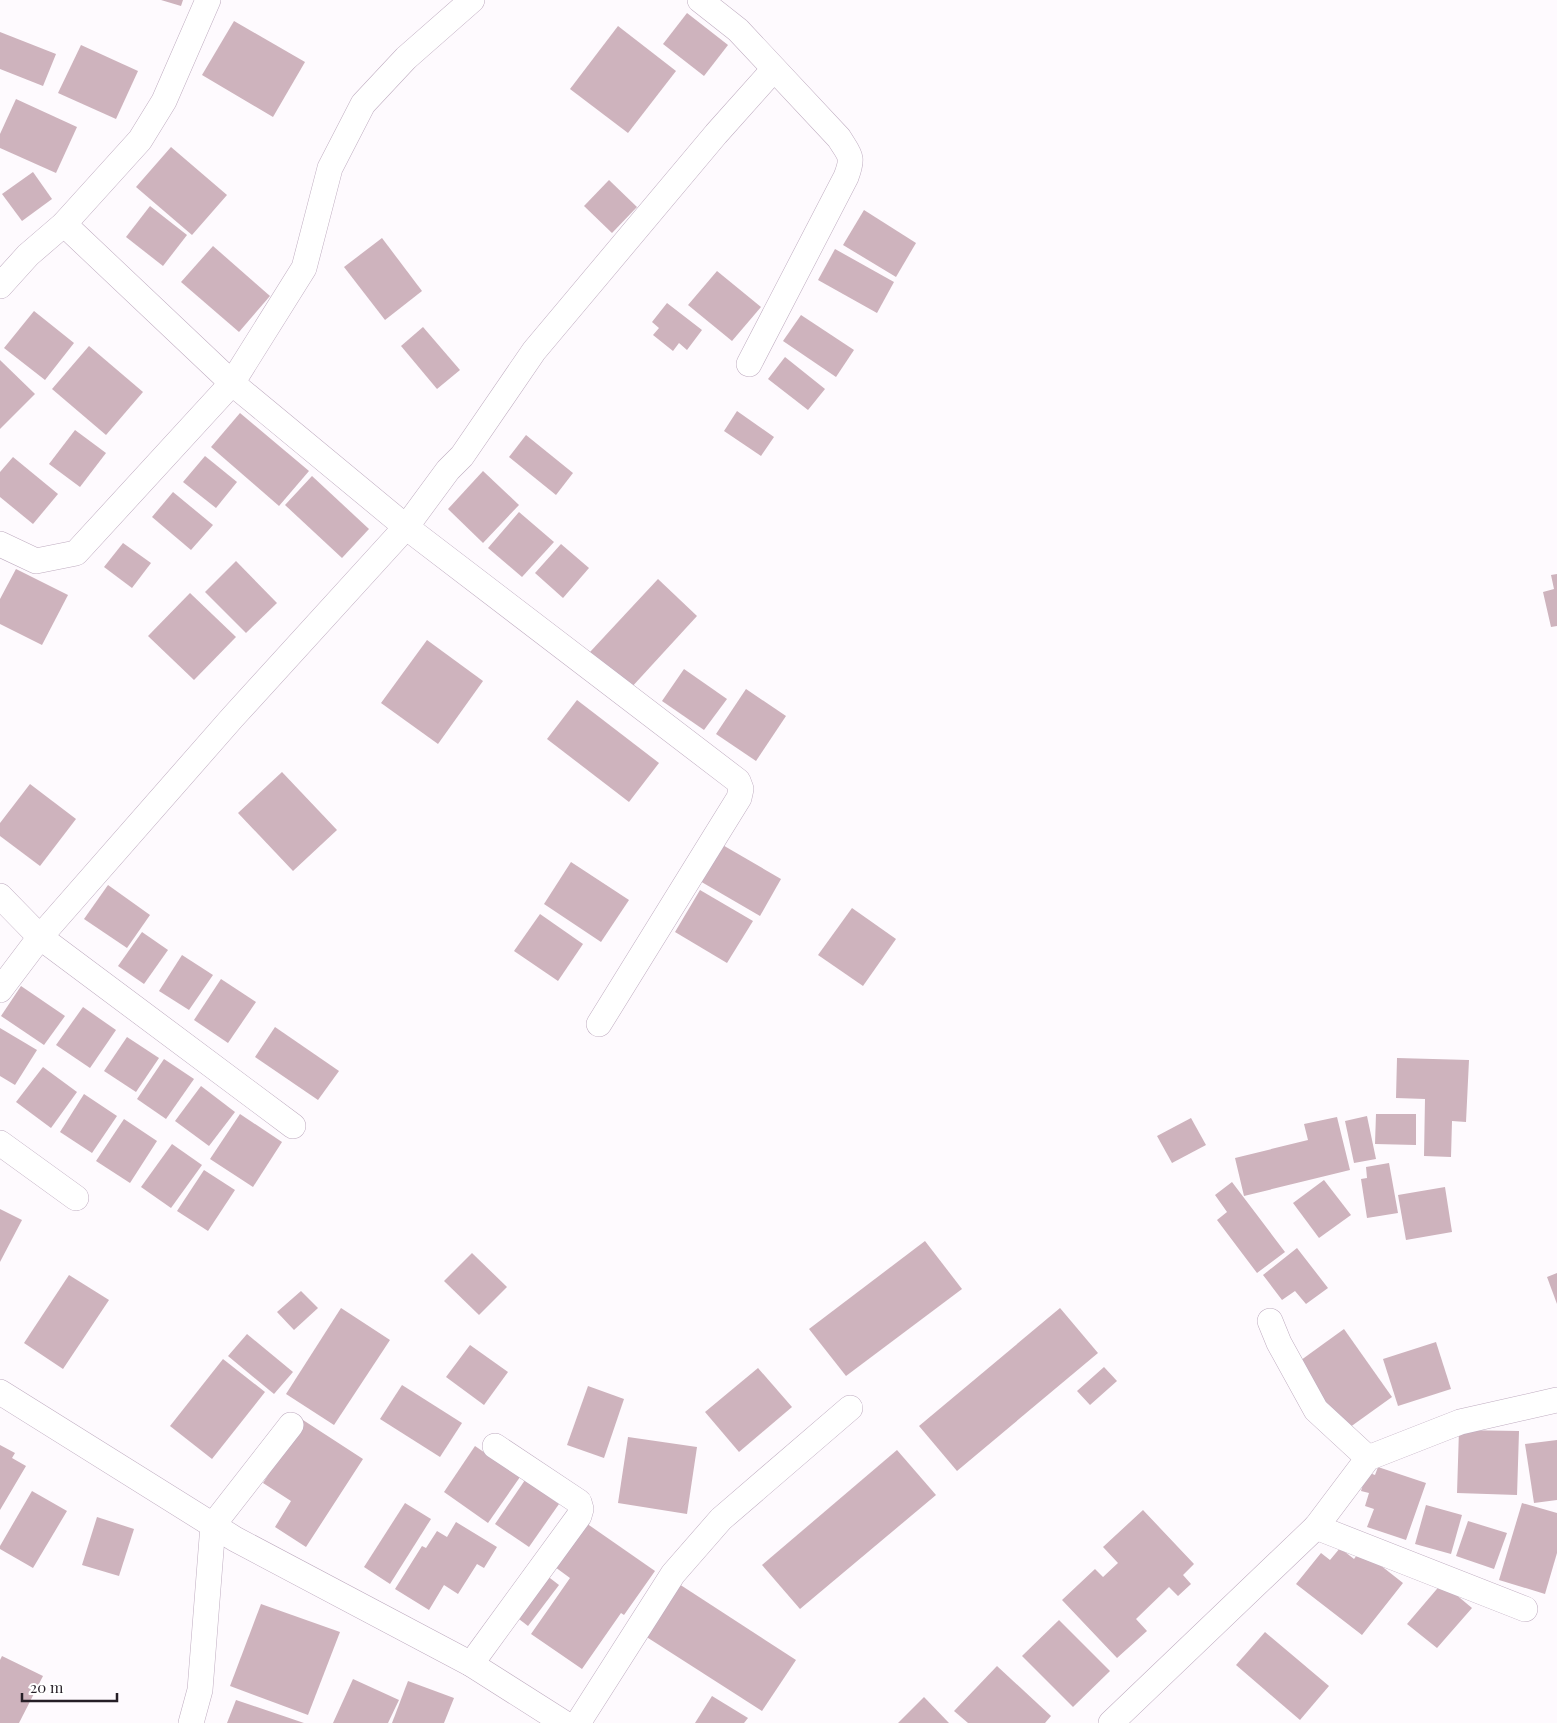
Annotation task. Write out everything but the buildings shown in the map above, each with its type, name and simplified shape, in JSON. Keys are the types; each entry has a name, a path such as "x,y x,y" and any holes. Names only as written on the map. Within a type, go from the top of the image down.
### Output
{"street":[{"path":"0,286 28,255 64,224 140,140 164,102 208,0"},
{"path":"0,544 36,560 76,553 232,383 304,268 330,168 363,104 406,58 472,0"},
{"path":"700,0 738,30 839,138 852,163 750,364"},
{"path":"0,990 40,937 232,718 406,528 448,470 462,456 534,351 716,134 774,69"},
{"path":"64,224 232,383 406,528 738,780 741,789 739,798 599,1024"},
{"path":"0,896 40,937 293,1126"},
{"path":"0,1143 76,1198"},
{"path":"1270,1321 1279,1343 1316,1410 1368,1458"},
{"path":"0,1392 244,1544 471,1664 564,1723"},
{"path":"1111,1723 1316,1527 1368,1458 1460,1422 1557,1400"},
{"path":"578,1723 673,1574 721,1519 850,1408"},
{"path":"191,1723 200,1690 213,1525 291,1425"},
{"path":"471,1664 579,1516 580,1509 579,1502 495,1446"},
{"path":"1316,1527 1525,1609"}]}
